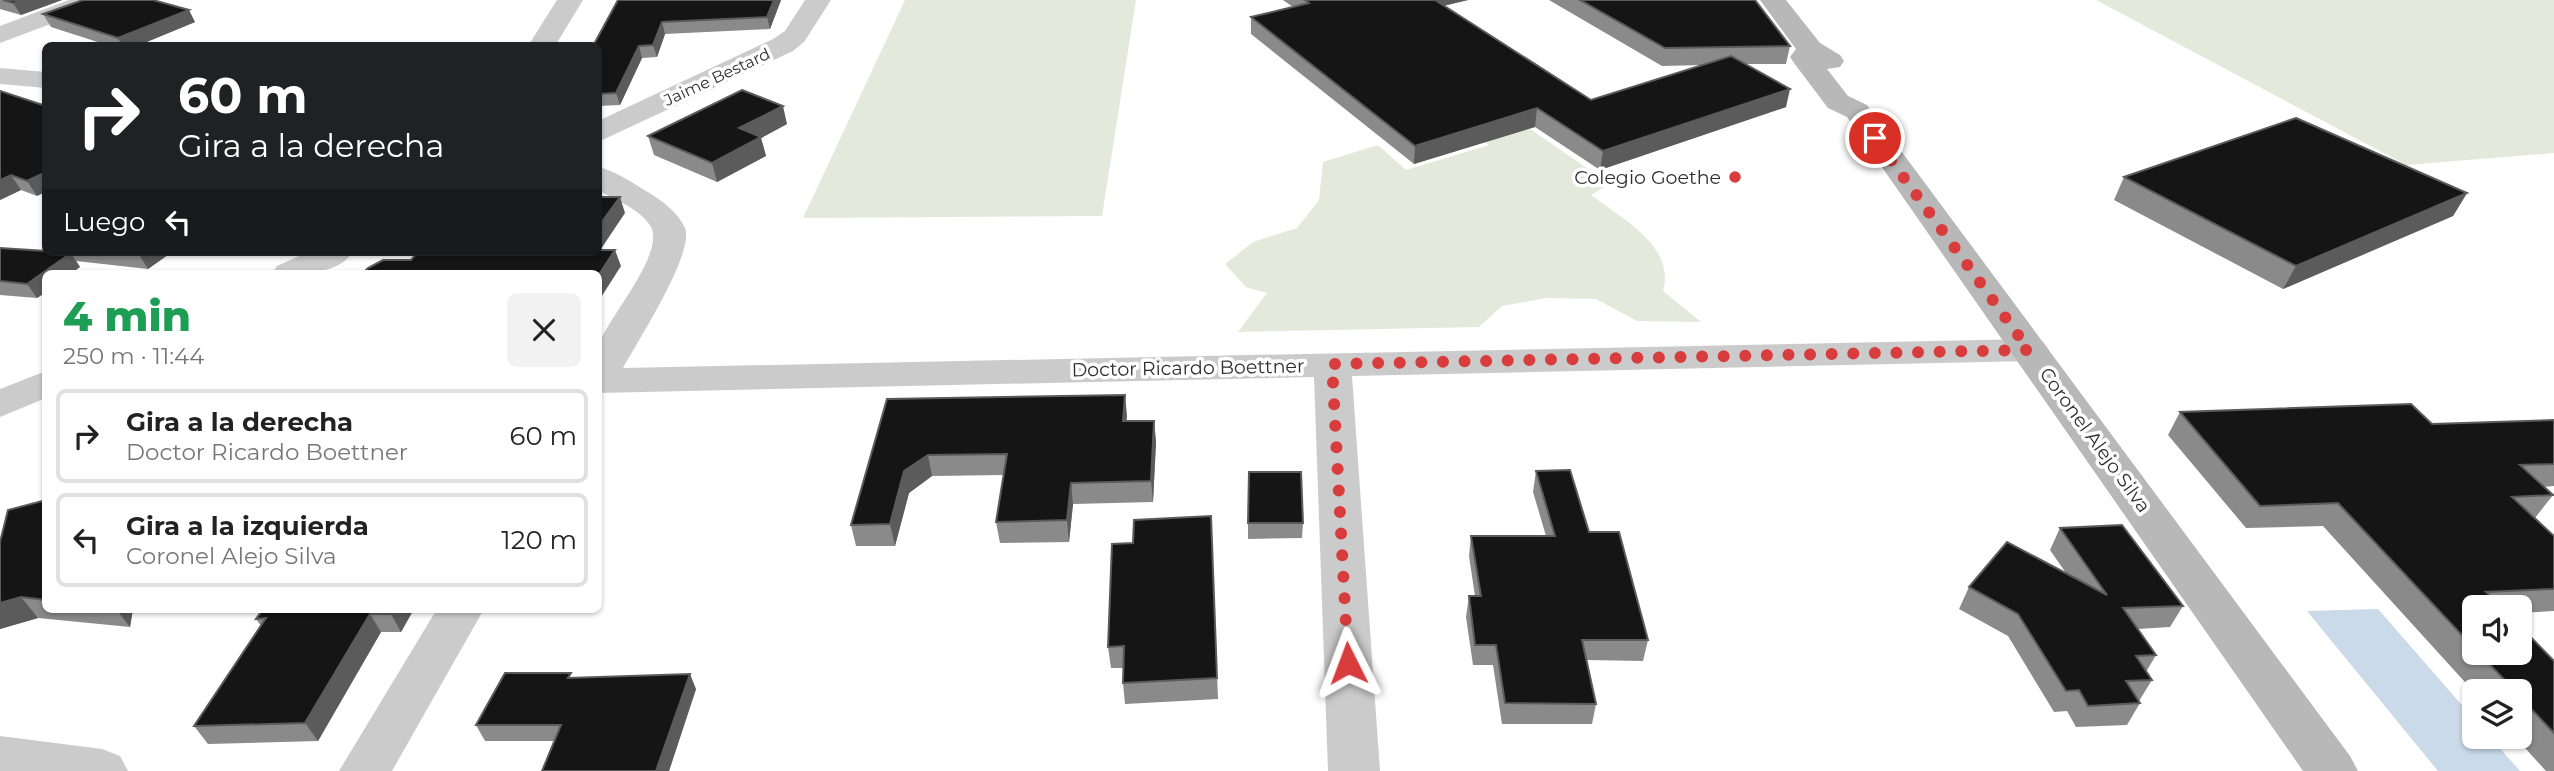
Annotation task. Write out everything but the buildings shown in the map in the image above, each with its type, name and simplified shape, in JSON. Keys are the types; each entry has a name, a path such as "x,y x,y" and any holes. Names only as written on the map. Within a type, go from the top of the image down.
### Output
{"main road":[{"name":"Coronel Alejo Silva","path":"1773,0 1810,49 1804,57 1838,102 1857,111 2332,771"}],"street":[{"path":"0,35 92,0"},
{"path":"544,42 570,0"},
{"name":"Jaime Bestard","path":"602,131 783,45 795,36 818,0"},
{"path":"0,76 42,80"},
{"path":"602,178 651,207 668,227 670,239 663,264 602,373"},
{"path":"296,270 327,256"},
{"name":"Doctor Ricardo Boettner","path":"602,380 2029,350"},
{"path":"1332,364 1354,771"},
{"path":"0,404 42,385"},
{"path":"365,771 459,613"},
{"path":"0,757 102,771"}],"shaded area":[{"path":"905,0 1136,0 1102,216 803,218"},
{"path":"2096,0 2554,0 2554,153 2406,165"},
{"path":"1520,122 1610,184 1591,195 1630,224 1654,247 1665,275 1663,291 1701,322 1637,321 1596,299 1546,298 1502,306 1479,327 1238,332 1267,293 1246,287 1225,264 1253,242 1297,228 1319,200 1323,162 1378,145 1406,170 1489,145 1475,134"}],"water":[{"path":"2378,609 2462,705 2462,749 2501,749 2520,771 2438,771 2307,611"}],"place":[{"name":"Colegio Goethe","path":"1735,177"}],"route":[{"path":"1348,663 1332,364 2029,350 1875,138"}]}
